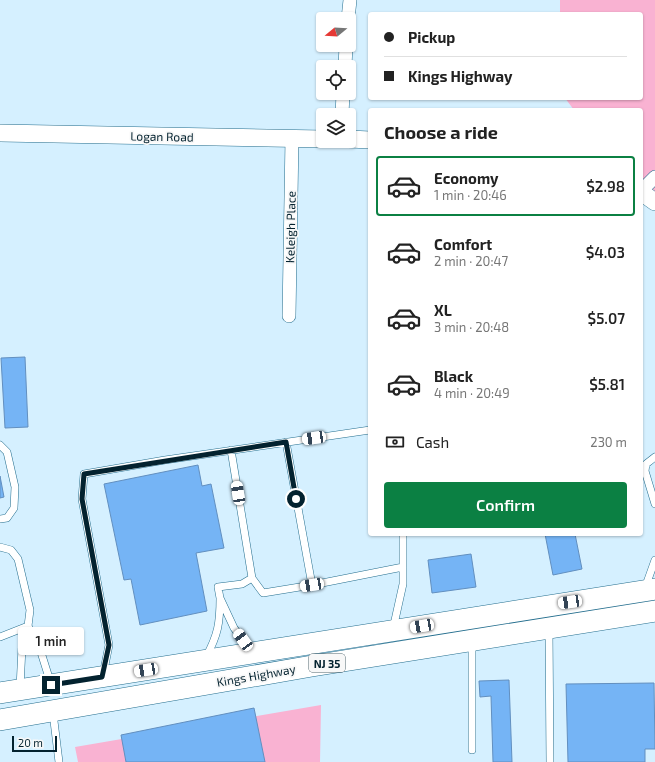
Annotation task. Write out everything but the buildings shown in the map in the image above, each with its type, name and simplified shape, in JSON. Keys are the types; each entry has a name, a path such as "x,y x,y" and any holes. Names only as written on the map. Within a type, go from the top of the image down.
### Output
{"main road":[{"name":"Kings Highway","path":"0,694 650,590"},
{"name":"Kings Highway","path":"0,720 472,639 655,611"}],"street":[{"path":"349,12 350,0"},
{"name":"Logan Road","path":"0,133 316,139"},
{"name":"Keleigh Place","path":"289,316 292,138"},
{"path":"356,139 368,140"},
{"path":"643,189 655,177"},
{"path":"643,193 655,202"}],"lane":[{"path":"102,677 109,645 82,499 84,474 231,450 368,430"},
{"path":"286,442 312,585"},
{"path":"0,445 7,452 15,486 14,508 3,519"},
{"path":"231,450 252,578 263,593 403,567"},
{"path":"655,457 646,464 645,471 655,504"},
{"path":"392,631 403,584 403,536"},
{"path":"0,547 11,550 18,559 30,610 28,626 22,647 20,690"},
{"path":"650,590 655,560"},
{"path":"204,661 216,639 220,623 220,598 218,587 242,584 252,578"},
{"path":"220,598 234,628 252,653"},
{"path":"0,637 28,626"},
{"path":"28,626 39,646 51,685"},
{"path":"549,627 550,762"},
{"path":"472,639 472,750"},
{"path":"53,710 59,762"}],"shaded area":[{"path":"560,0 655,0 655,195 643,185 643,108 572,108 566,100 643,100 643,12 560,12"},
{"path":"321,705 320,762 78,762 75,747"}],"route":[{"path":"51,685 102,677 109,645 82,499 84,474 286,442 296,499"}]}
